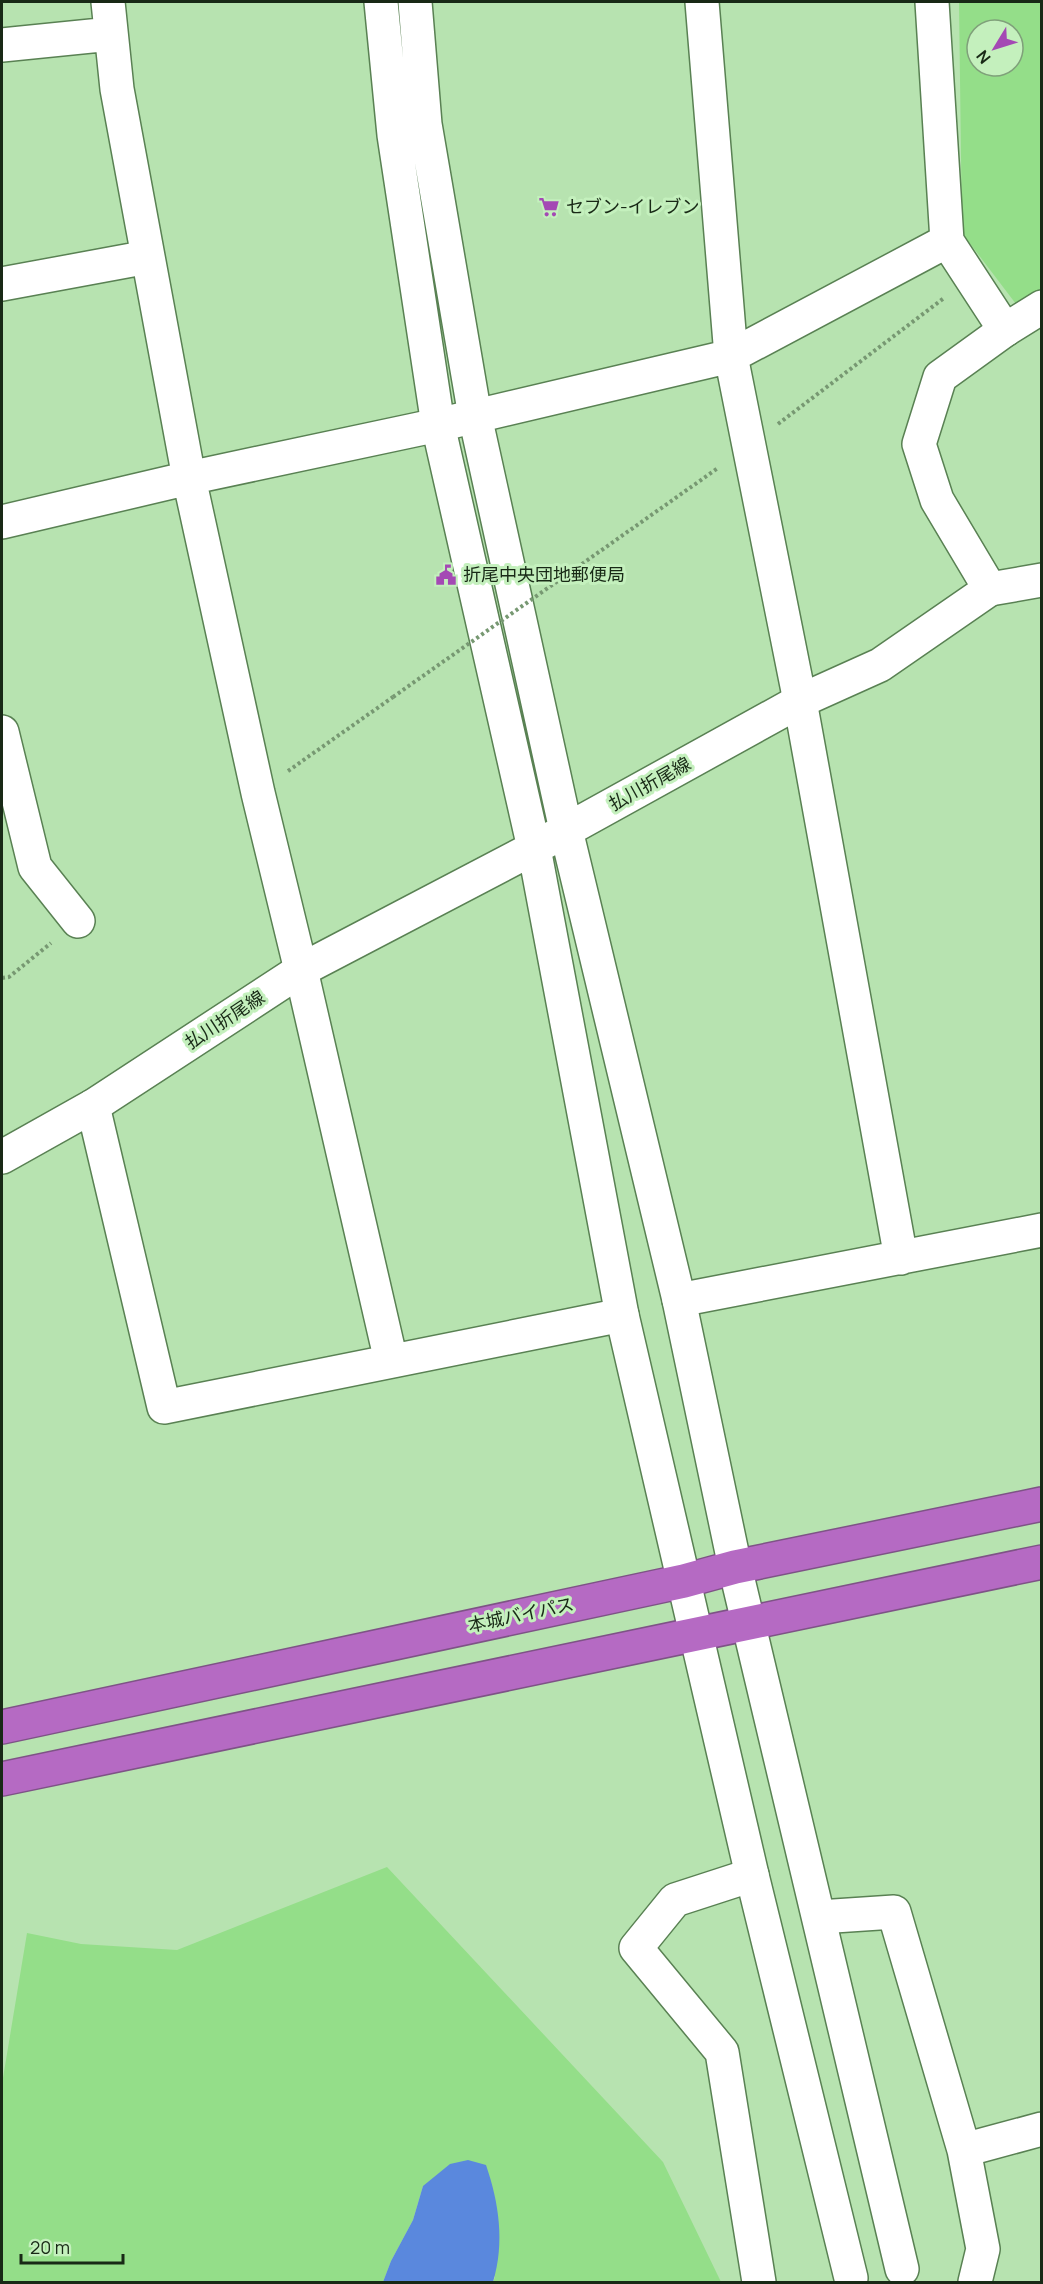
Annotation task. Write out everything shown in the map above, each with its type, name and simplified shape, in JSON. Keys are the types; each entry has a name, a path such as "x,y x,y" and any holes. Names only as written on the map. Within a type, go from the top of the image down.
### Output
{"highway":[{"name":"本城バイパス","path":"2,1727 684,1581 735,1567 1041,1504"},
{"path":"2,1779 1041,1562"}],"street":[{"path":"108,2 117,89 189,478 258,793 391,1361"},
{"path":"381,2 394,135 438,425 534,848 622,1315 752,1875 851,2278"},
{"path":"415,2 425,124 475,416 566,830 679,1300 735,1567 902,2270"},
{"path":"702,2 731,356 800,701 901,1258"},
{"path":"932,2 947,241 1005,330"},
{"path":"2,45 111,34"},
{"path":"2,522 189,478 438,425 731,356 947,241"},
{"path":"2,284 148,257"},
{"path":"1041,307 940,377 919,444 938,500 990,589 1041,580"},
{"name":"払川折尾線","path":"2,1157 93,1106 301,970 534,848 800,701 880,665 990,589"},
{"path":"2,732 6,769 35,867 78,921"},
{"path":"93,1106 164,1407 622,1315"},
{"path":"679,1300 1041,1230"},
{"path":"752,1875 675,1900 636,1948 722,2052 759,2283"},
{"path":"819,1917 894,1912 964,2150 983,2249 975,2283"},
{"path":"964,2150 1041,2129"}],"path":[{"path":"258,793 572,571"},
{"path":"2,978 9,977 78,921"}],"green space":[{"path":"959,2 1041,2 1041,289 1016,304 962,233"},
{"path":"387,1867 663,2162 721,2282 493,2282 495,2277 423,2186 413,2220 391,2261 383,2282 2,2282 2,2078 27,1933 81,1944 177,1950"}],"water":[{"path":"468,2160 486,2165 497,2208 499,2253 493,2282 383,2282 391,2261 413,2220 423,2186 450,2164"}],"place":[{"name":"セブン-イレブン","path":"549,207"},
{"name":"折尾中央団地郵便局","path":"446,575"}]}
